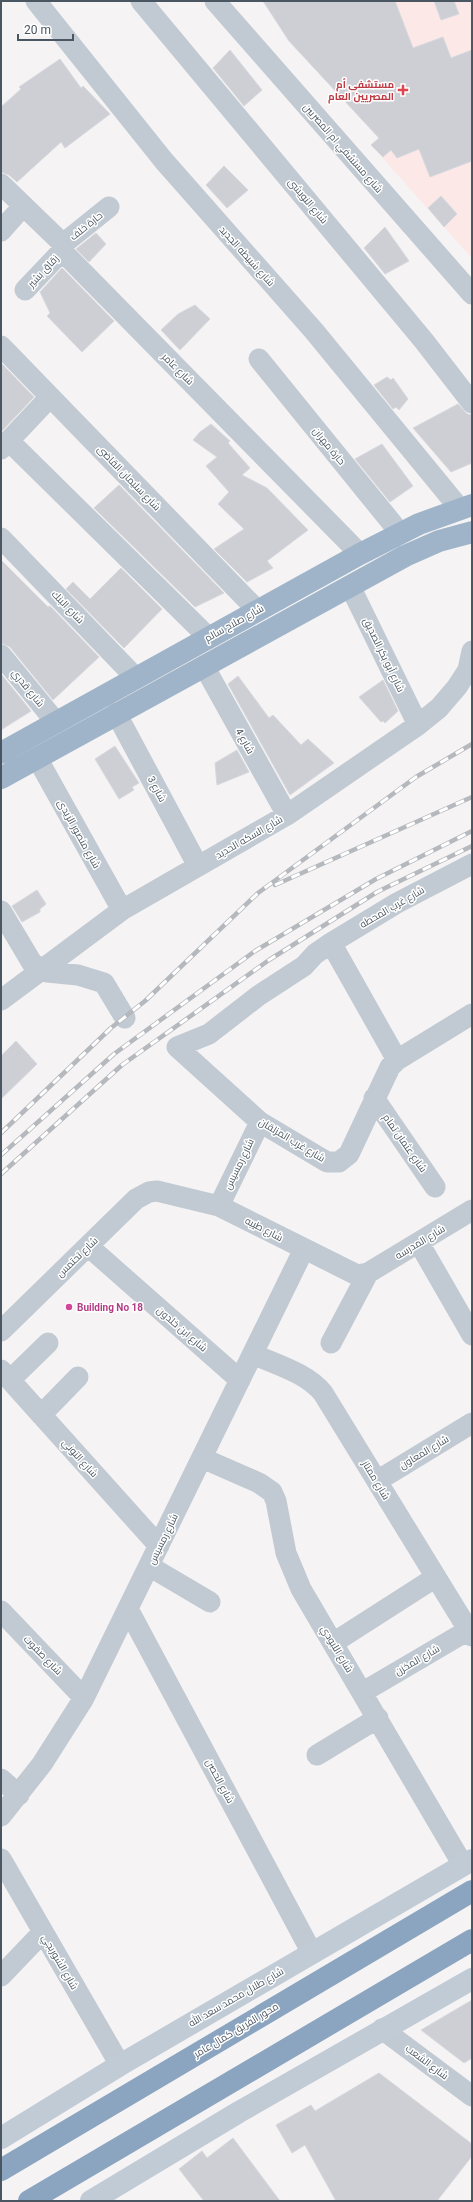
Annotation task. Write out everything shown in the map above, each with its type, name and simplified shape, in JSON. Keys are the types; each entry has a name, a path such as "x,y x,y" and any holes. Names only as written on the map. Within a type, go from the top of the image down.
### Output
{"highway":[{"name":"شارع صلاح سالم","path":"1,753 55,721 360,554 400,533 466,507"},
{"path":"1,778 116,713 422,548 472,532"},
{"name":"محور الفريق كمال عامر","path":"1,2170 472,1891"},
{"path":"29,2201 472,1940"}],"main road":[{"name":"شارع طلال محمد سعد الله","path":"1,2138 120,2065 468,1862"},
{"path":"91,2201 382,2029 472,1978"}],"street":[{"name":"شارع شبيطه الجديد","path":"36,1 164,162 314,331 466,507"},
{"name":"شارع النويشى","path":"141,1 424,341 472,403"},
{"name":"شارع مستشفي ام المصريين","path":"214,1 472,294"},
{"name":"شارع عامر","path":"1,184 360,554"},
{"path":"1,231 23,206"},
{"name":"حارة خلف","path":"62,248 109,207"},
{"name":"زقاق بشير","path":"25,290 62,248"},
{"name":"شارع سليمان القاضى","path":"1,346 257,610"},
{"name":"حارة مهران","path":"259,359 400,533"},
{"path":"50,397 5,445 208,637"},
{"name":"شارع البنك","path":"1,538 135,677"},
{"name":"شارع أبو بكر الصديق","path":"350,586 418,725"},
{"name":"شارع السكه الحديد","path":"1,1000 122,910 287,815 418,725 439,708 457,687 468,670 472,651"},
{"name":"شارع قدري","path":"1,655 55,721"},
{"name":"شارع 4","path":"204,666 287,815"},
{"name":"شارع 3","path":"116,713 198,866"},
{"name":"شارع منصور الزيدى","path":"37,758 122,910"},
{"name":"شارع غرب المحطه","path":"177,1047 210,1034 258,996 304,966 323,949 397,903 472,864"},
{"path":"1,911 26,956 41,969 54,974 78,975 104,983 125,1018"},
{"path":"323,949 397,1060 472,1014"},
{"name":"شارع غرب المزلقان","path":"177,1047 260,1122 321,1160 333,1163 339,1162 349,1154 385,1075 397,1060"},
{"name":"شارع عثمان تمام","path":"374,1098 435,1187"},
{"name":"شارع رمسيس","path":"219,1206 260,1122"},
{"name":"شارع طيبه","path":"157,1191 219,1206 350,1272 357,1275 368,1273"},
{"name":"شارع تحتمس","path":"1,1331 142,1195 157,1191"},
{"name":"شارع المدرسه","path":"368,1273 472,1210"},
{"path":"419,1243 472,1336"},
{"name":"شارع ابن خلدون","path":"88,1246 240,1380"},
{"name":"شارع رمسيس","path":"1,1816 19,1795 51,1751 84,1698 304,1250"},
{"path":"331,1343 368,1273"},
{"path":"5,1375 48,1343"},
{"name":"شارع ممتاز","path":"253,1354 316,1384 471,1631"},
{"name":"شارع التوني","path":"5,1375 159,1546"},
{"path":"41,1415 78,1377"},
{"name":"شارع المعاون","path":"377,1481 472,1423"},
{"name":"شارع اللبودي","path":"202,1458 260,1483 272,1492 276,1501 286,1553 301,1589 378,1718 468,1862"},
{"path":"149,1566 210,1602"},
{"path":"333,1643 436,1577"},
{"name":"شارع الحصن","path":"128,1609 312,1953"},
{"name":"شارع صفوت","path":"1,1611 84,1698"},
{"name":"شارع المخزن","path":"363,1692 471,1631"},
{"path":"317,1755 378,1718"},
{"path":"1,1779 19,1795"},
{"name":"شارع الشوربجي","path":"1,1859 120,2065"},
{"path":"1,1976 43,1932"},
{"name":"شارع الشعب","path":"382,2029 472,2096"}],"shaded area":[{"name":"مستشفى أم المصريين العام","path":"263,1 472,1 472,258 371,145 379,138 289,41"}],"building":[{"name":"مستشفى أم المصريين العام","path":"263,1 395,1 413,48 443,37 451,58 472,50 472,161 430,177 419,149 397,158 391,150 383,157 371,145 379,138 289,41"},
{"path":"434,1 454,1 459,14 441,20"},
{"path":"230,50 262,90 244,106 213,68"},
{"path":"60,59 81,88 83,86 110,114 65,148 61,142 17,182 9,175 1,172 1,107 21,89 19,87"},
{"path":"224,166 248,190 227,208 206,185"},
{"path":"441,196 457,214 444,227 428,208"},
{"path":"385,227 409,261 385,274 364,248"},
{"path":"96,233 106,244 89,262 76,249"},
{"path":"62,268 114,321 82,352 47,316 50,313 40,292"},
{"path":"195,305 210,319 180,350 161,330 178,314"},
{"path":"1,363 34,397 1,432"},
{"path":"387,377 391,380 393,378 408,399 399,410 396,407 393,409 374,385"},
{"path":"458,404 467,414 472,415 472,463 451,472 413,428"},
{"path":"211,424 230,441 228,443 250,468 242,475 267,488 308,530 267,561 273,568 247,582 214,549 244,529 218,504 229,492 206,466 217,457 193,440 200,432"},
{"path":"382,444 413,486 390,502 355,459"},
{"path":"119,485 224,593 195,607 94,508"},
{"path":"1,560 48,607 50,606 99,657 53,700 10,647 1,643"},
{"path":"121,568 162,609 124,648 66,589 73,582 90,599"},
{"path":"1,674 31,711 1,730"},
{"path":"238,676 269,718 273,715 301,745 308,739 334,763 290,795 228,684"},
{"path":"383,680 398,711 385,723 383,721 381,722 359,697"},
{"path":"115,746 139,783 132,787 134,790 119,799 95,759"},
{"path":"237,750 249,772 217,785 215,763"},
{"path":"37,890 46,904 40,909 40,912 22,922 12,906"},
{"path":"16,1041 37,1064 1,1099 1,1056"},
{"path":"472,2000 472,2058 464,2063 421,2030"},
{"path":"379,2073 472,2144 472,2156 437,2201 336,2201 305,2145 292,2153 276,2125 311,2105 315,2111"},
{"path":"233,2138 280,2201 204,2201 179,2169 202,2151 207,2158"}],"railway":[{"path":"1,1133 111,1028 145,1001 258,893 416,777 472,744"},
{"path":"275,885 472,797"},
{"path":"1,1155 114,1054 255,951 376,879 472,831"},
{"path":"1,1174 122,1065 269,960 377,892 472,846"}],"place":[{"name":"مستشفى أم المصريين العام","path":"403,90"},
{"name":"Building No 18","path":"69,1307"}]}
